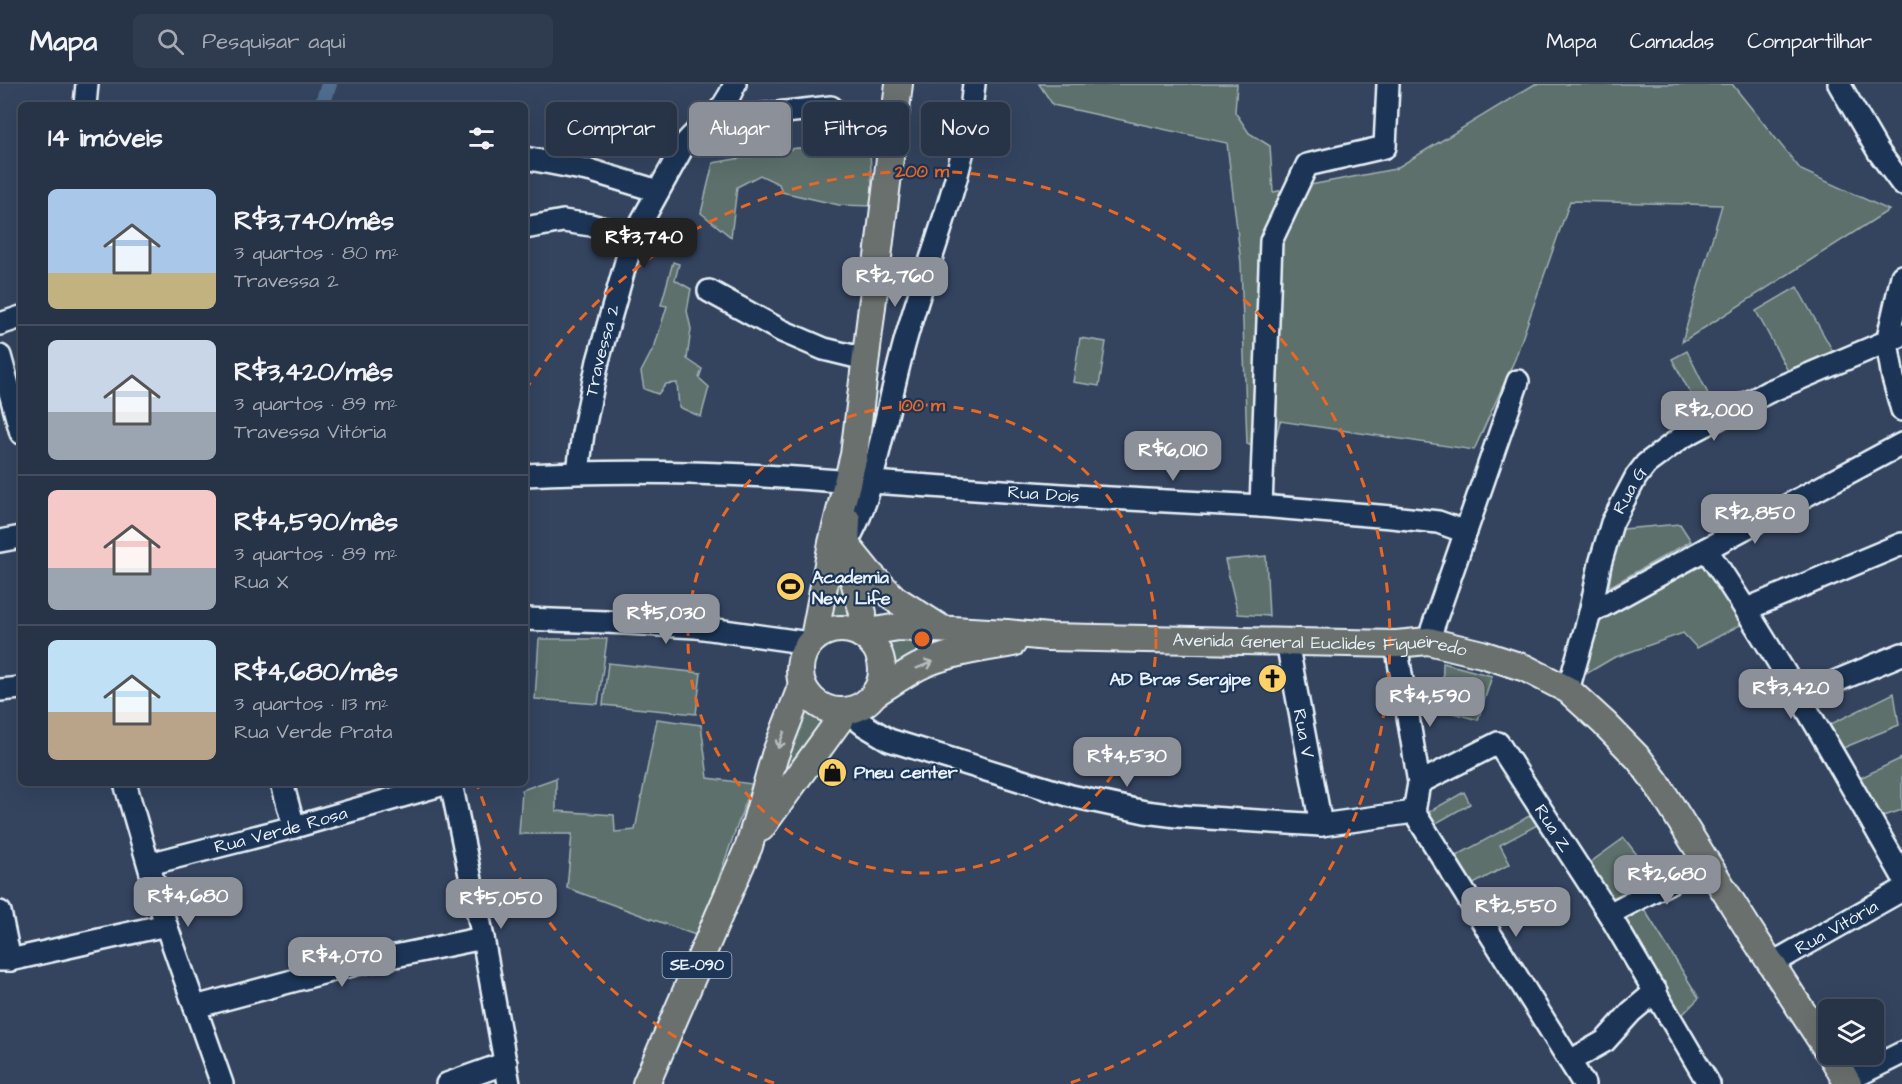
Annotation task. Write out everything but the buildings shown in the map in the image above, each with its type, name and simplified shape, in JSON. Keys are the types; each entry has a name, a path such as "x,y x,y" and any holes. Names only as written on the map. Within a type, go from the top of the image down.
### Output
{"main road":[{"path":"865,636 863,613 846,544 898,84"},
{"path":"811,641 832,629 853,630 865,636 878,653 882,671 880,683 874,694 862,705 846,711 832,710 820,706 809,697 799,674 803,652 811,641 832,543 855,479"},
{"path":"846,544 870,574 895,599 942,629"},
{"name":"Avenida General Euclides Figueiredo","path":"865,636 875,631 898,627 1048,637 1396,644 1428,641 1482,654 1525,668 1568,690 1639,759 1818,1035"},
{"name":"Avenida General Euclides Figueiredo","path":"874,694 931,662 980,649 1048,637"},
{"name":"SE-090","path":"646,1084 749,846 775,755 802,685"},
{"name":"SE-090","path":"749,846 846,711"},
{"name":"Avenida General Euclides Figueiredo","path":"1837,1065 1847,1083"}],"street":[{"path":"85,102 87,84"},
{"name":"Travessa 2","path":"725,102 735,84"},
{"path":"855,479 906,338 957,176 971,113 974,84"},
{"path":"1260,506 1271,242 1307,165 1385,147 1388,84"},
{"path":"1839,84 1878,151 1902,184"},
{"name":"Travessa 2","path":"578,472 583,433 598,361 633,237 689,139"},
{"path":"528,159 592,171 658,190"},
{"path":"528,227 563,221 591,225 633,237"},
{"path":"1902,276 1894,339 1893,378 1902,410"},
{"path":"709,291 782,332 824,349 866,359"},
{"path":"0,324 18,318"},
{"name":"Rua G","path":"1568,690 1590,613 1611,523 1636,477 1646,464 1681,438 1768,392 1894,339"},
{"path":"0,356 18,422"},
{"path":"1428,641 1518,381"},
{"path":"1590,613 1902,444"},
{"name":"Rua Dois","path":"528,475 578,472 855,479 1418,519 1437,522 1466,532"},
{"path":"0,541 18,538"},
{"path":"1747,609 1902,544"},
{"path":"1706,549 1747,609 1800,696 1902,874"},
{"path":"528,619 696,627 811,641"},
{"name":"Rua V","path":"1287,642 1321,825"},
{"path":"1396,644 1419,783 1414,812 1584,1084"},
{"path":"1800,696 1902,654"},
{"path":"0,690 18,688"},
{"path":"846,711 889,740 1071,796 1144,812 1321,825 1414,812"},
{"name":"Rua Z","path":"1419,783 1498,743 1609,914 1709,1084"},
{"path":"126,786 166,925 195,1007 218,1083"},
{"path":"283,786 294,828"},
{"name":"Rua Verde Rosa","path":"149,864 294,828 440,786"},
{"path":"447,1084 507,1074 483,938 451,786"},
{"path":"1609,914 1707,863"},
{"name":"Rua Vitória","path":"1771,964 1902,890"},
{"path":"0,912 5,960 166,925"},
{"path":"195,1007 366,962 483,938"},
{"path":"1570,1061 1605,1041 1631,1012 1656,991"},
{"path":"1847,1083 1902,1053"}],"shaded area":[{"path":"1039,84 1237,84 1235,112 1249,133 1270,146 1273,192 1395,169 1535,84 1732,84 1801,170 1889,210 1682,342 1722,205 1570,201 1515,359 1474,450 1280,421 1272,454 1247,444 1241,263 1227,143 1053,105"},
{"path":"803,148 803,156 870,156 873,206 839,205 782,192 779,184 760,175 737,187 731,237 701,213 713,163 752,156 791,156 791,149"},
{"path":"673,262 679,264 675,280 691,289 687,311 691,329 687,359 702,369 699,378 709,387 701,417 679,407 677,383 666,384 658,394 644,389 641,372 655,345 667,306 661,305"},
{"path":"1797,287 1835,355 1789,373 1756,311"},
{"path":"1080,338 1106,342 1099,386 1073,382"},
{"path":"1687,351 1714,406 1701,413 1672,359"},
{"path":"1680,524 1691,541 1609,587 1616,540 1623,529"},
{"path":"846,554 872,621 845,621 823,626"},
{"path":"1266,556 1269,616 1238,614 1225,560"},
{"path":"1703,563 1742,624 1697,648 1683,633 1613,658 1579,678 1598,620"},
{"path":"994,635 888,671 885,657 874,637"},
{"path":"539,639 607,639 598,704 535,699"},
{"path":"608,663 701,673 696,714 603,705"},
{"path":"1443,663 1492,676 1478,720 1442,710"},
{"path":"1894,693 1899,725 1843,748 1827,726"},
{"path":"803,701 817,716 837,721 774,805"},
{"path":"657,719 701,725 708,778 752,784 698,936 567,888 572,834 519,834 522,790 556,778 556,811 614,815 615,832 635,830"},
{"path":"1902,758 1902,810 1881,817 1860,778"},
{"path":"1464,792 1470,804 1433,825 1427,813"},
{"path":"1533,814 1539,824 1500,845 1510,864 1470,886 1454,857"},
{"path":"1624,838 1655,878 1610,902 1588,864"},
{"path":"1644,909 1699,998 1681,1016 1623,921"}],"waterway":[{"path":"323,102 329,84"}],"place":[{"name":"Academia New Life","path":"791,587"},
{"name":"AD Bras Sergipe","path":"1272,679"},
{"name":"Pneu center","path":"833,772"}]}
